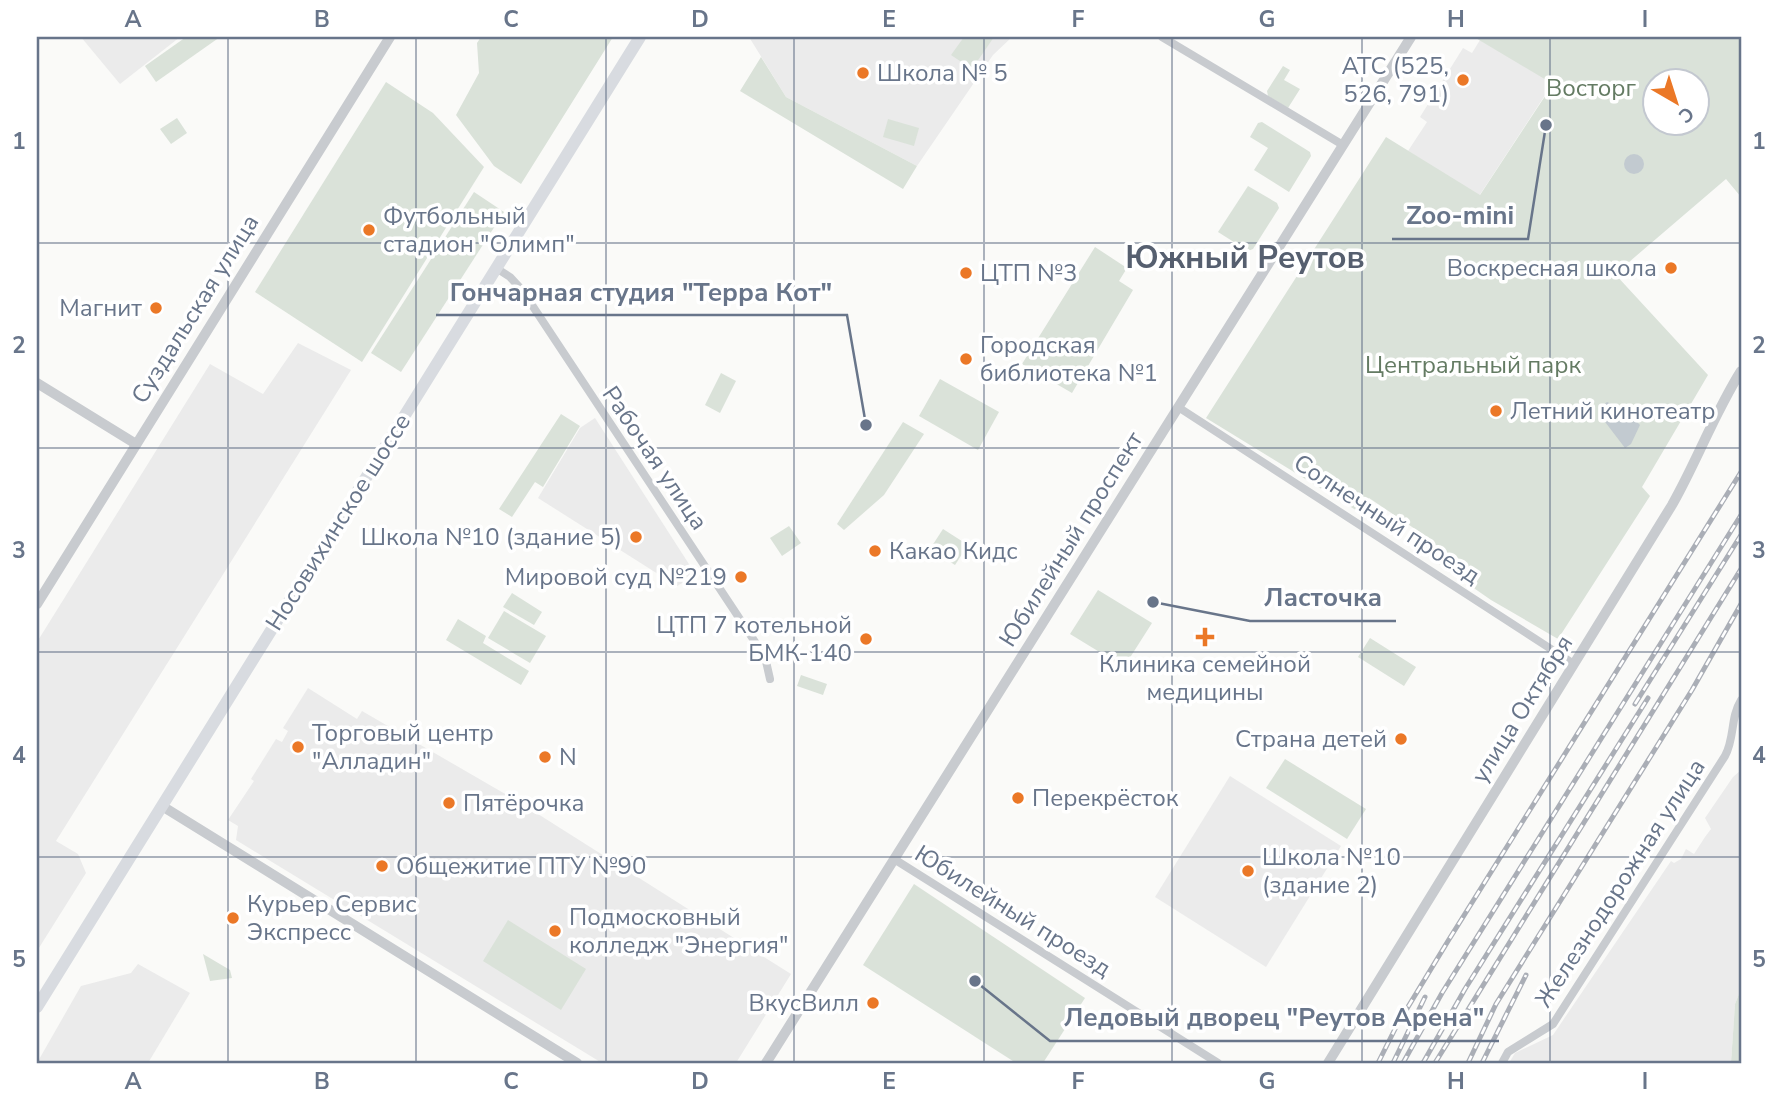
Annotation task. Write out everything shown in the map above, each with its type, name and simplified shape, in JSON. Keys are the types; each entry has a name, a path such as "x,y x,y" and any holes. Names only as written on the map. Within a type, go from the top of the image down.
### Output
{"main road":[{"name":"Носовихинское шоссе","path":"37,1007 640,37"}],"street":[{"name":"Суздальская улица","path":"37,604 390,37"},
{"path":"1162,37 1343,145"},
{"name":"Юбилейный проспект","path":"766,1063 1411,37"},
{"name":"Рабочая улица","path":"496,268 510,277 522,290 583,386 765,657 770,679"},
{"name":"улица Октября","path":"1328,1063 1685,483 1713,419 1741,371"},
{"path":"37,383 136,444"},
{"name":"Солнечный проезд","path":"1178,407 1574,664"},
{"name":"Железнодорожная улица","path":"1502,1063 1508,1052 1553,1024 1737,744 1734,712 1741,700"},
{"path":"162,806 577,1063"},
{"name":"Юбилейный проезд","path":"894,859 1218,1063"}],"shaded area":[{"path":"81,37 180,37 120,84"},
{"path":"749,37 1012,37 993,55 917,166 786,97"},
{"path":"1480,40 1553,83 1479,196 1408,151 1427,122 1420,117 1463,48 1472,53"},
{"path":"1634,154 1641,157 1644,164 1641,171 1634,174 1627,171 1624,164 1627,157"},
{"path":"298,343 351,370 56,841 78,854 86,873 37,951 37,642 210,364 263,394"},
{"path":"1607,402 1625,410 1640,425 1631,444 1625,448 1599,414 1600,408"},
{"name":"Школа №10 (здание 5)","path":"595,418 696,575 677,586 538,498 580,428"},
{"name":"Подмосковный колледж \"Энергия\"","path":"308,688 357,719 362,711 519,802 791,974 736,1063 602,1063 236,840 238,826 228,820 254,781 251,779 276,739 282,742 288,731 283,728"},
{"path":"1741,770 1741,989 1735,1004 1731,1063 1509,1063 1515,1053 1553,1035 1671,861 1674,863 1681,859 1686,849 1694,854 1711,829 1705,818 1733,777"},
{"name":"Школа №10 (здание 2)","path":"1230,776 1341,846 1266,967 1155,897"},
{"path":"138,964 190,993 148,1063 37,1063 81,986 131,973"}],"green space":[{"path":"186,37 220,37 156,82 145,66"},
{"path":"481,37 613,37 521,184 494,166 456,115 479,73 477,43"},
{"path":"964,37 994,37 972,69 951,55"},
{"name":"Центральный парк","path":"1474,37 1741,37 1741,197 1726,179 1615,274 1708,375 1642,487 1650,496 1558,639 1491,600 1419,550 1427,537 1369,498 1359,512 1206,418 1386,137 1480,195 1553,84"},
{"path":"761,57 786,97 917,166 903,189 740,91"},
{"path":"1283,66 1290,70 1284,80 1300,89 1288,108 1268,96 1267,91"},
{"name":"Футбольный стадион \"Олимп\"","path":"386,82 433,113 484,167 362,362 255,292"},
{"path":"177,118 187,133 171,144 160,129"},
{"path":"888,119 919,128 914,146 883,137"},
{"path":"1262,122 1310,152 1311,156 1289,192 1254,170 1268,148 1250,137 1258,123"},
{"path":"1248,186 1277,203 1279,208 1253,249 1248,251 1218,232"},
{"path":"474,192 504,212 401,372 371,353"},
{"path":"1095,247 1127,268 1119,281 1133,290 1072,393 1022,364"},
{"path":"721,373 736,381 720,413 705,405"},
{"path":"940,379 999,412 978,450 919,416"},
{"path":"561,414 580,426 543,487 535,482 512,517 499,509"},
{"path":"903,422 924,434 884,495 844,530 837,524"},
{"path":"789,526 801,543 782,556 770,538"},
{"path":"943,529 968,545 955,565 930,549"},
{"path":"1098,590 1152,623 1124,667 1070,634"},
{"path":"512,593 542,612 534,625 503,607"},
{"path":"504,611 546,636 530,663 488,638"},
{"path":"458,619 486,636 483,643 529,671 521,685 446,640"},
{"path":"1370,638 1416,667 1404,686 1358,657"},
{"path":"801,675 827,684 823,695 797,686"},
{"path":"1285,759 1366,809 1347,839 1266,788"},
{"path":"914,884 1085,998 1043,1063 1016,1063 863,965"},
{"path":"508,920 586,969 561,1010 483,961"},
{"path":"203,954 230,970 232,978 210,981"},
{"path":"1741,989 1741,1063 1731,1063 1735,1004"}],"railway":[{"path":"1378,1063 1397,1025 1448,941 1741,472"},
{"path":"1403,1063 1442,993 1741,515"},
{"path":"1635,704 1741,535"},
{"path":"1435,1063 1741,569"},
{"path":"1468,1063 1496,1004 1692,690 1741,604"},
{"path":"1423,1063 1465,989 1648,698"},
{"path":"1482,1063 1526,975"},
{"path":"1393,1063 1425,997"}],"place":[{"name":"Школа № 5","path":"863,73"},
{"name":"АТС (525, 526, 791)","path":"1463,80"},
{"name":"Zoo-mini","path":"1546,125"},
{"name":"Футбольный стадион \"Олимп\"","path":"369,230"},
{"name":"Воскресная школа","path":"1671,268"},
{"name":"ЦТП №3","path":"966,273"},
{"name":"Магнит","path":"156,308"},
{"name":"Городская библиотека №1","path":"966,359"},
{"name":"Летний кинотеатр","path":"1496,411"},
{"name":"Гончарная студия \"Терра Кот\"","path":"866,425"},
{"name":"Школа №10 (здание 5)","path":"636,537"},
{"name":"Какао Кидс","path":"875,551"},
{"name":"Мировой суд №219","path":"741,577"},
{"name":"Ласточка","path":"1153,602"},
{"name":"Клиника семейной медицины","path":"1205,637"},
{"name":"ЦТП 7 котельной БМК-140","path":"866,639"},
{"name":"Страна детей","path":"1401,739"},
{"name":"Торговый центр \"Алладин\"","path":"298,747"},
{"name":"N","path":"545,757"},
{"name":"Перекрёсток","path":"1018,798"},
{"name":"Пятёрочка","path":"449,803"},
{"name":"Общежитие ПТУ №90","path":"382,866"},
{"name":"Школа №10 (здание 2)","path":"1248,871"},
{"name":"Курьер Сервис Экспресс","path":"233,918"},
{"name":"Подмосковный колледж \"Энергия\"","path":"555,931"},
{"name":"Ледовый дворец \"Реутов Арена\"","path":"975,981"},
{"name":"ВкусВилл","path":"873,1003"}],"district":[{"name":"Южный Реутов","path":"1245,257"}],"park label":[{"name":"Восторг","path":"1591,88"}]}
